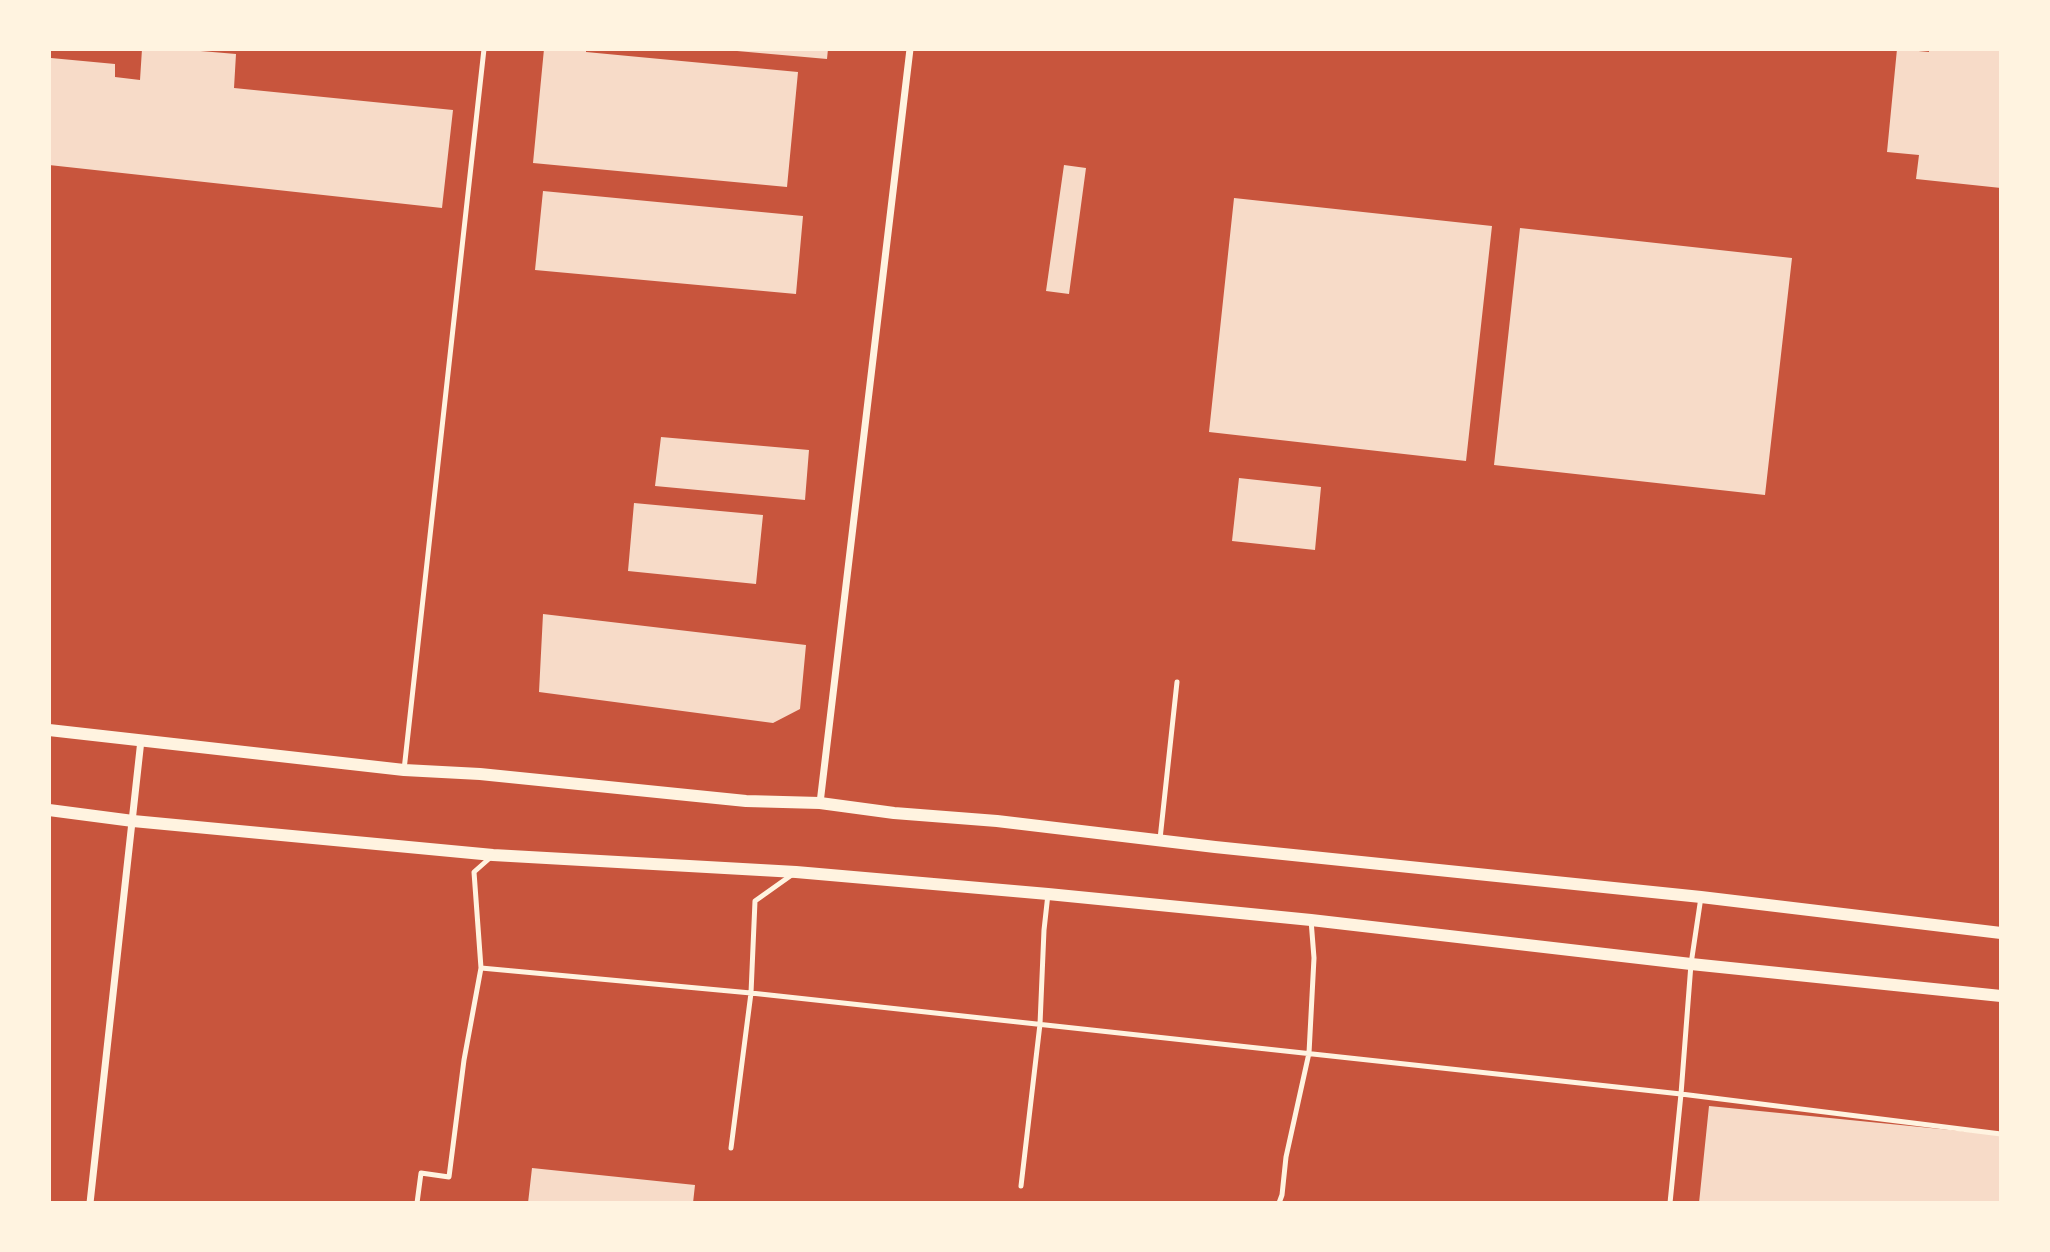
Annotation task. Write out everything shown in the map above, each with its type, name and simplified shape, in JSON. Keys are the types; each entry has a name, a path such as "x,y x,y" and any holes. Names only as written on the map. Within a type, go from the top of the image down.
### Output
{"street":[{"path":"820,803 910,49"},
{"path":"49,730 404,770 746,801 820,803 894,813 997,821 1160,841 1701,897 2001,933"},
{"path":"90,1203 141,739"},
{"path":"49,810 133,821 493,855 796,872 1048,894 1311,920 1691,964 2001,996"}],"lane":[{"path":"404,770 484,49"},
{"path":"1160,841 1177,682"},
{"path":"417,1203 421,1173 449,1177 464,1060 481,968 474,872 493,855"},
{"path":"732,1148 751,993 755,901 796,872"},
{"path":"1021,1186 1041,1024 1048,894"},
{"path":"1670,1203 1691,964 1701,897"},
{"path":"1279,1203 1286,1157 1309,1054 1314,958 1311,920"},
{"path":"481,968 1041,1024 1681,1094 2001,1134"}],"building":[{"path":"142,49 236,54 234,88 453,110 442,208 49,165 51,58 115,64 115,77 140,80"},
{"path":"544,49 586,49 586,52 798,72 787,187 533,163"},
{"path":"737,49 828,49 827,59"},
{"path":"1897,49 1929,52 1929,49 2001,49 2001,188 1916,179 1919,155 1887,152"},
{"path":"1064,165 1086,168 1069,294 1046,291"},
{"path":"543,191 803,216 796,294 535,270"},
{"path":"1234,198 1492,226 1466,461 1209,432"},
{"path":"1520,228 1792,258 1765,495 1494,465"},
{"path":"661,437 809,450 805,500 655,486"},
{"path":"1239,478 1321,487 1315,550 1232,541"},
{"path":"634,503 763,515 756,584 628,571"},
{"path":"543,614 806,645 800,709 773,723 539,692"},
{"path":"1709,1106 2001,1135 2001,1203 1699,1203"},
{"path":"532,1168 695,1185 693,1203 528,1203"}]}
